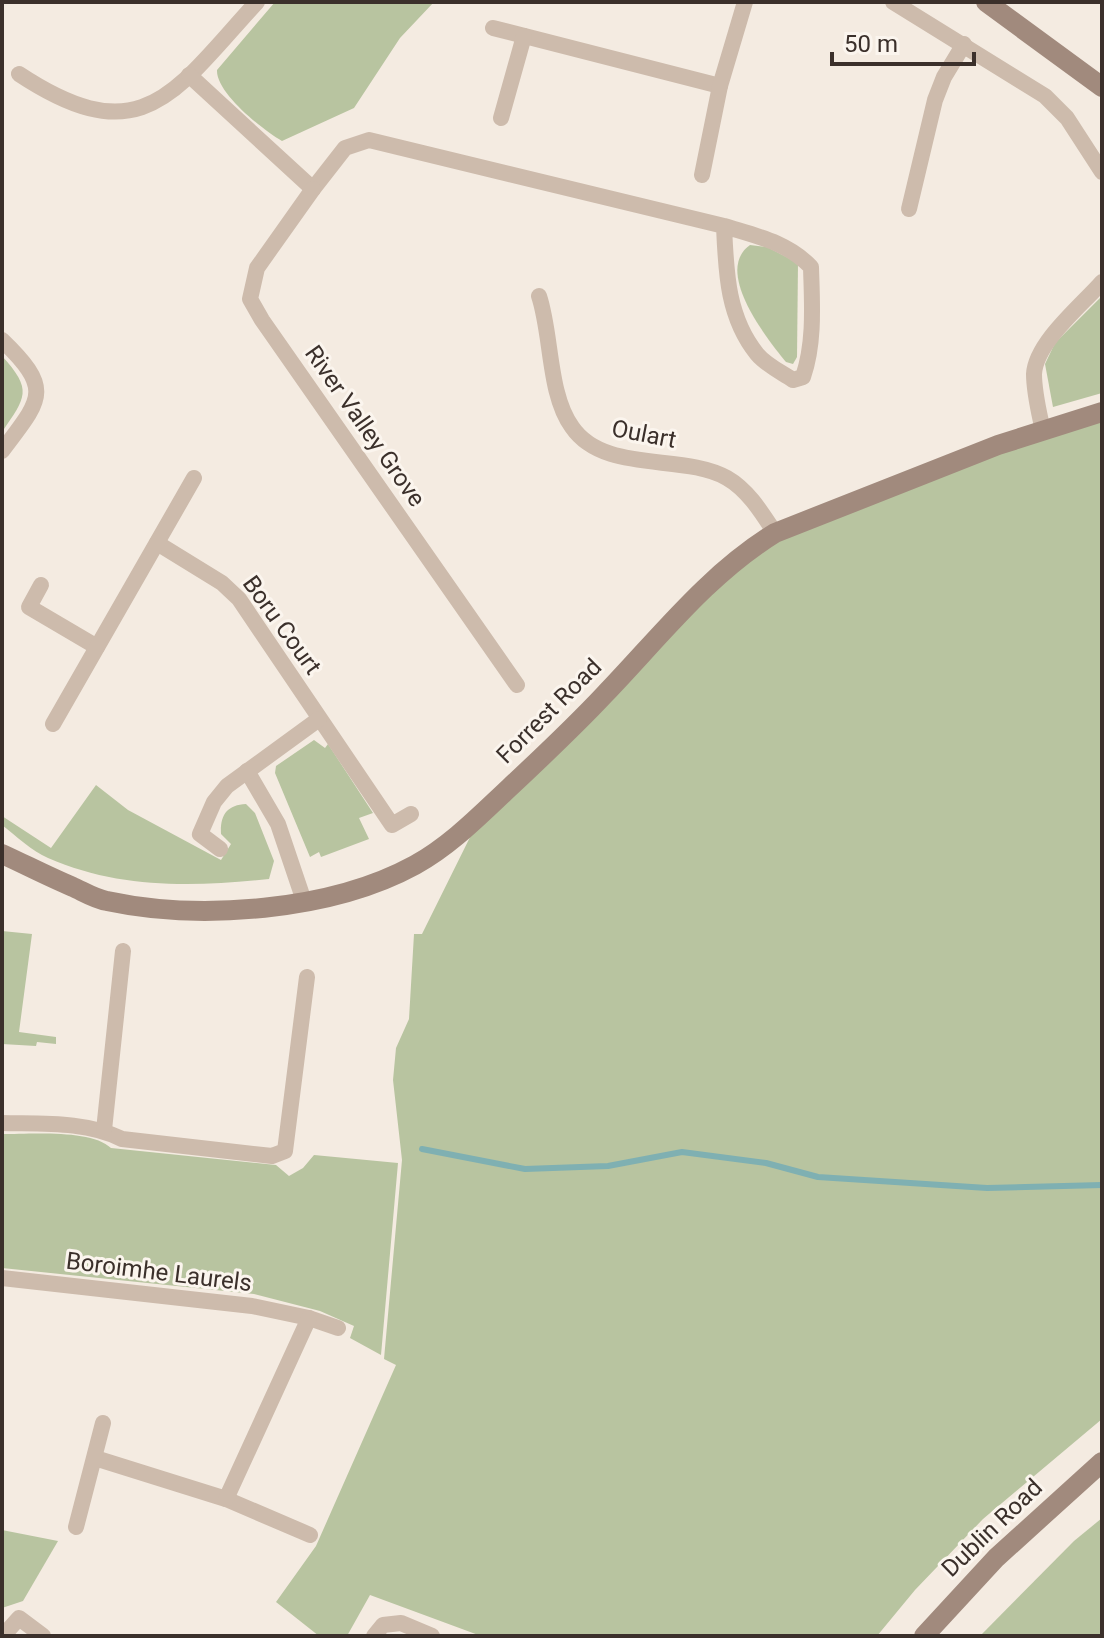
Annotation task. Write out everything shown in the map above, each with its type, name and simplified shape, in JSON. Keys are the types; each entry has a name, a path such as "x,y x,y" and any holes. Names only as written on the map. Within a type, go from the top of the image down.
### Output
{"street":[{"path":"19,74 76,105 116,113 159,101 189,75 257,2"},
{"path":"702,175 720,86 745,2"},
{"path":"893,2 1045,96 1067,118 1102,172"},
{"path":"1000,5 1102,87"},
{"path":"493,28 720,86"},
{"path":"501,118 524,36"},
{"path":"909,209 935,100 944,77 964,44"},
{"path":"189,75 313,189"},
{"name":"River Valley Grove","path":"517,685 259,316 250,299 257,268 345,148 369,140 724,226 772,240 796,251 811,267 811,332 803,377 793,380 764,361 757,355 737,321 726,278 724,226"},
{"path":"1043,431 1034,371 1044,347 1102,282"},
{"name":"Oulart","path":"539,296 559,397 572,428 595,449 663,465 699,468 726,478 751,497 775,533"},
{"path":"2,340 29,369 38,391 33,408 2,451"},
{"name":"Forrest Road","path":"2,854 104,901 173,909 262,907 340,894 385,879 416,864 458,835 605,695 702,589 745,551 775,533 998,445 1102,412"},
{"path":"53,724 194,478"},
{"name":"Boru Court","path":"157,543 222,583 239,599 392,825 411,814"},
{"path":"41,585 29,607 97,647"},
{"path":"220,849 200,834 214,802 227,786 319,719"},
{"path":"247,771 278,824 304,901"},
{"path":"104,1130 123,951"},
{"path":"2,1123 53,1124 104,1130 122,1139 272,1156 285,1151 307,977"},
{"name":"Boroimhe Laurels","path":"2,1278 252,1306 309,1318 338,1328"},
{"path":"226,1499 309,1318"},
{"path":"76,1527 103,1423"},
{"path":"95,1458 226,1499 310,1535"},
{"name":"Dublin Road","path":"924,1636 996,1558 1102,1462"},
{"path":"3,1636 19,1618 43,1636"},
{"path":"374,1636 383,1625 401,1623 432,1636"}],"green space":[{"path":"275,2 434,2 400,38 354,108 282,141 232,100 217,70"},
{"path":"750,245 767,247 798,263 797,357 793,364 786,362 767,338 740,287 737,271 740,257"},
{"path":"1102,296 1102,393 1053,407 1045,364 1055,343"},
{"path":"2,356 18,377 23,394 2,432"},
{"path":"1102,413 1102,1419 983,1519 915,1590 877,1636 481,1636 370,1595 347,1636 319,1636 276,1602 316,1546 396,1365 384,1359 402,1160 393,1080 396,1048 409,1019 414,934 422,934 482,813 745,551"},
{"path":"314,740 325,748 328,744 373,813 359,818 369,839 321,857 319,852 310,857 275,773 276,766"},
{"path":"96,785 128,810 221,860 231,844 221,834 223,816 234,806 246,804 255,813 274,861 269,879 184,884 102,875 42,855 2,825 2,816 51,848"},
{"path":"2,931 32,934 19,1032 56,1037 56,1044 2,1044"},
{"path":"2,1134 76,1135 102,1142 111,1148 276,1165 289,1176 303,1168 314,1155 398,1163 381,1355 350,1338 354,1326 320,1311 254,1294 2,1268"},
{"path":"1102,1518 1102,1636 980,1636 1074,1541"},
{"path":"2,1530 58,1541 23,1601 2,1608"}],"waterway":[{"path":"422,1149 525,1169 608,1166 682,1152 766,1163 818,1177 987,1188 1102,1185"}]}
